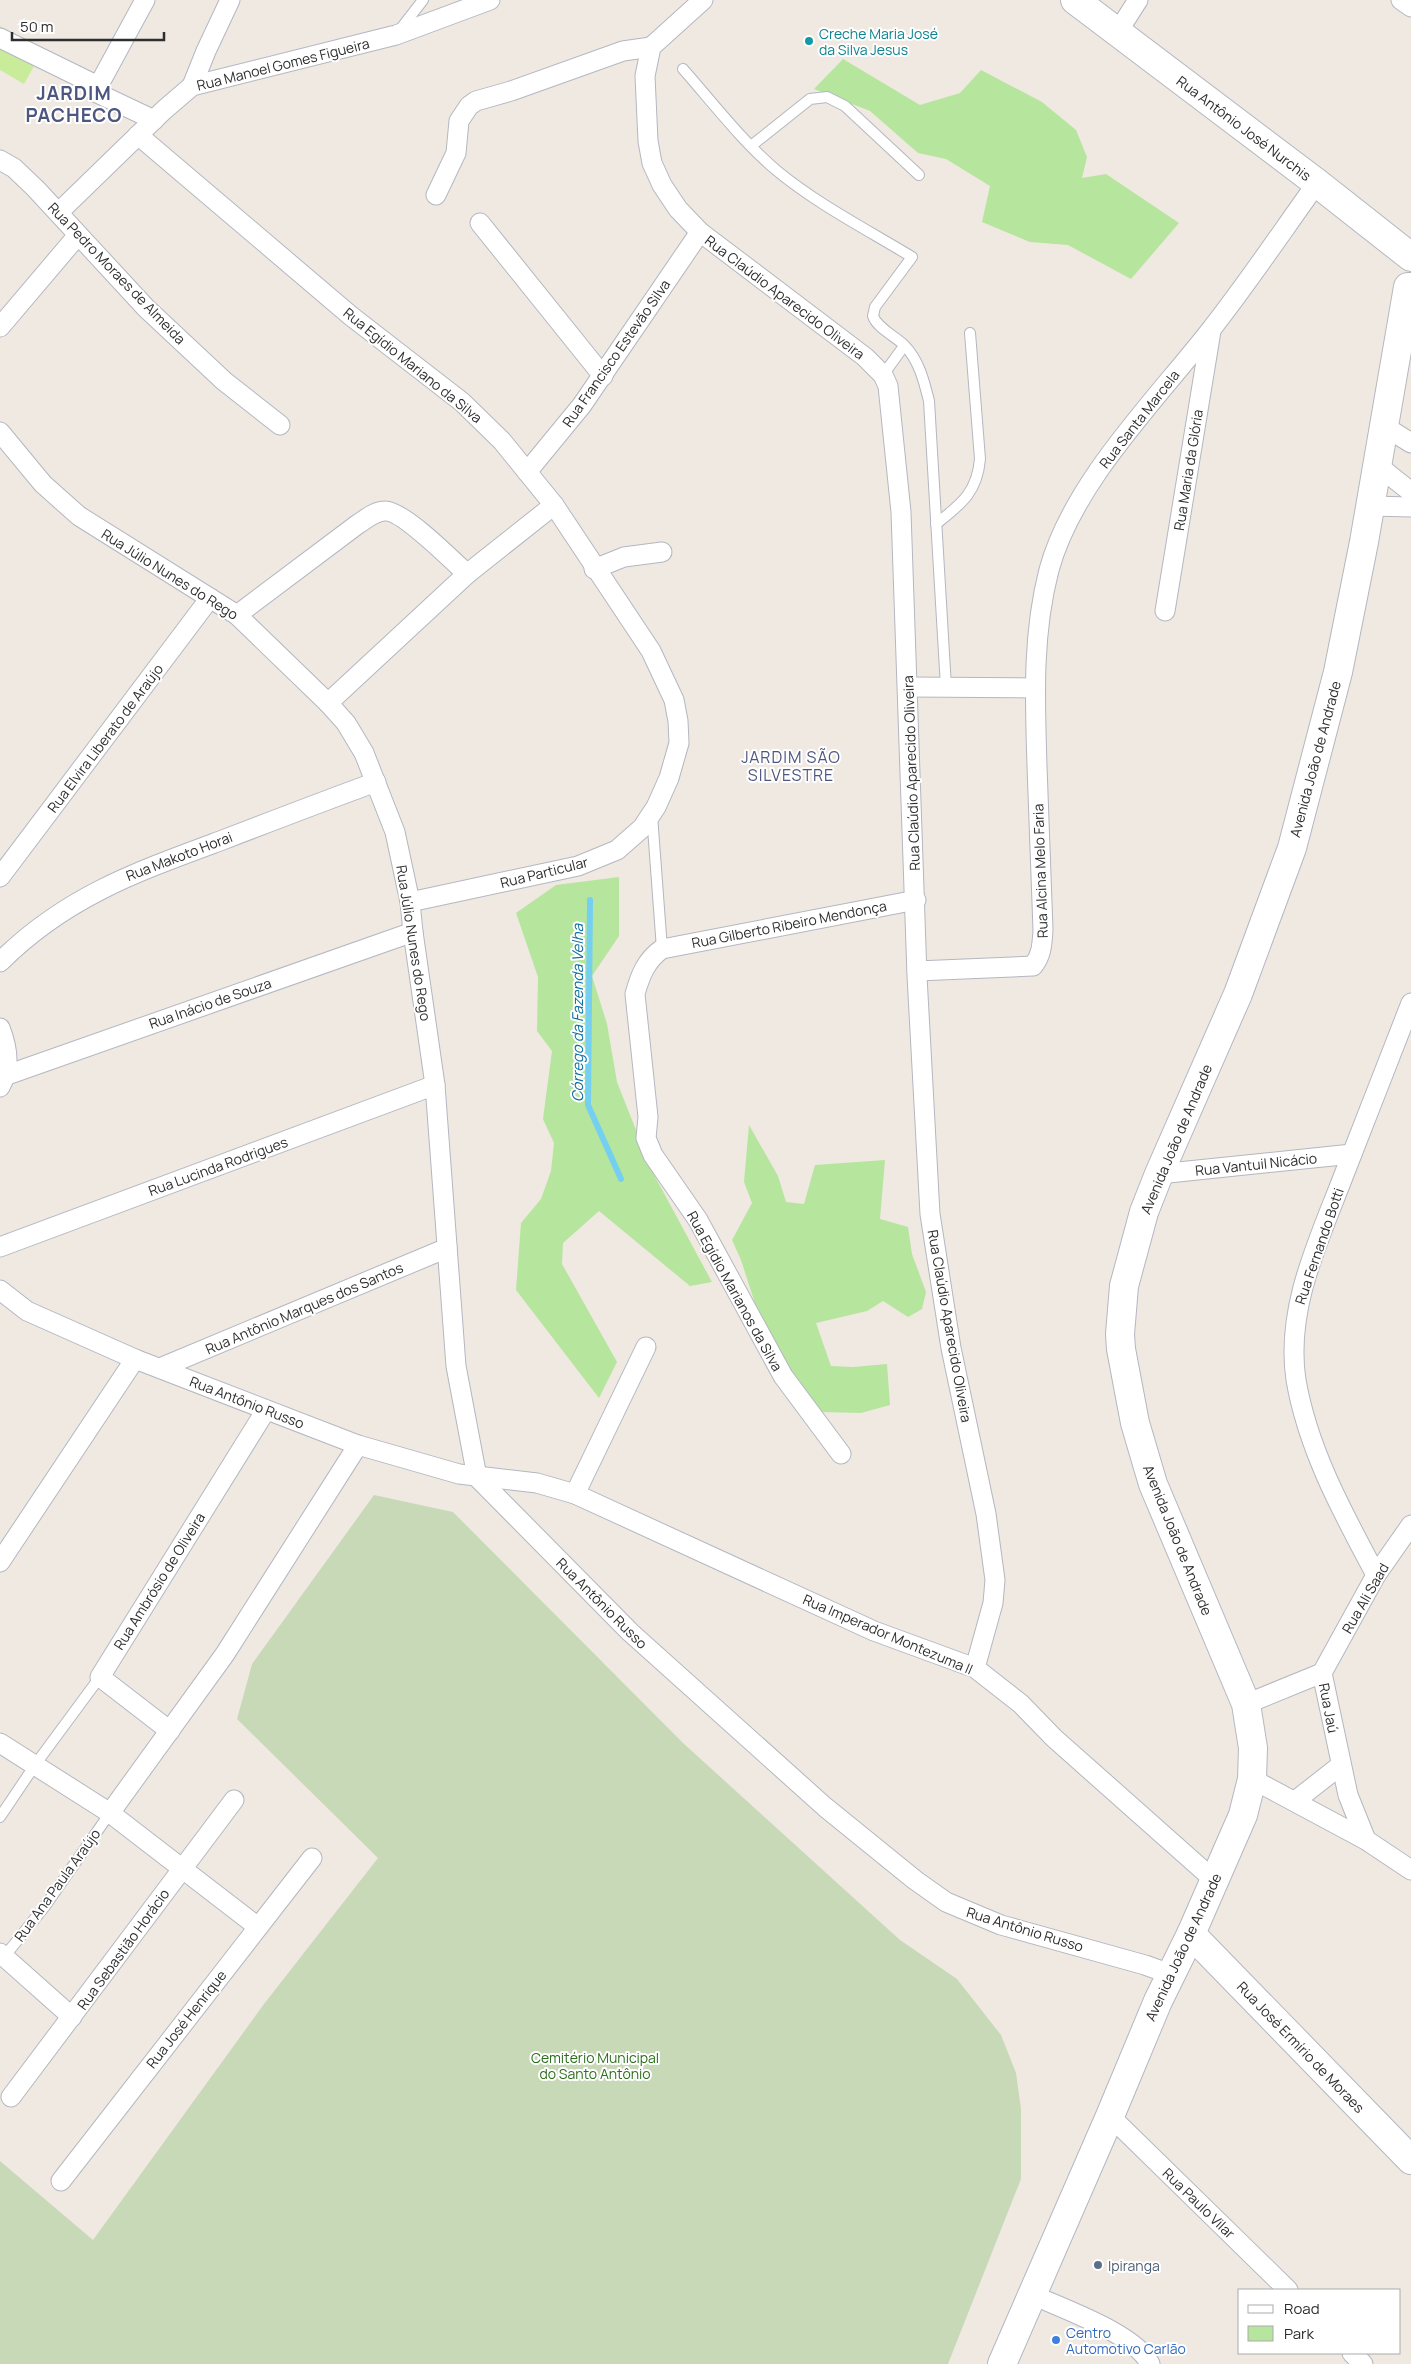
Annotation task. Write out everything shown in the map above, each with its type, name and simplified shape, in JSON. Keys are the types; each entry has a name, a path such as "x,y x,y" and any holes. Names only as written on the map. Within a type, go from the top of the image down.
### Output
{"main road":[{"name":"Rua Antônio José Nurchis","path":"1075,0 1318,183 1411,257"},
{"name":"Avenida João de Andrade","path":"1002,2364 1170,1974 1191,1934 1242,1816 1252,1779 1253,1748 1246,1704 1153,1484 1135,1423 1121,1349 1120,1334 1124,1286 1142,1221 1159,1174 1238,994 1292,848 1338,672 1370,506 1408,287 1411,287"},
{"name":"Rua José Ermírio de Moraes","path":"1191,1934 1411,2160"}],"street":[{"path":"145,0 95,92 154,120"},
{"path":"192,86 230,0"},
{"name":"Rua Manoel Gomes Figueira","path":"59,212 138,135 192,86 396,35 490,0"},
{"path":"436,195 456,153 458,121 469,106 476,101 623,52 651,47 703,0"},
{"path":"1117,33 1138,0"},
{"path":"1401,0 1411,7"},
{"path":"0,38 98,86"},
{"name":"Rua Claúdio Aparecido Oliveira","path":"651,47 645,76 648,141 652,163 662,186 678,209 700,232 865,357 883,375 888,386 901,512 917,971 928,1186 937,1270 951,1348 986,1514 995,1580 993,1603 975,1668"},
{"name":"Rua Egídio Mariano da Silva","path":"138,135 351,316 474,412 527,472 554,505 594,569 651,651 674,700 678,721 679,743 669,778"},
{"name":"Rua Pedro Moraes de Almeida","path":"0,160 14,168 59,212 146,308 224,382 280,425"},
{"name":"Rua Santa Marcela","path":"1034,688 1037,636 1045,586 1058,540 1072,512 1096,475 1211,330 1318,183"},
{"path":"480,223 602,376"},
{"name":"Rua Francisco Estevão Silva","path":"527,472 582,405 700,232"},
{"path":"0,327 78,235"},
{"name":"Rua Maria da Glória","path":"1165,611 1211,330"},
{"path":"1384,426 1411,442"},
{"name":"Rua Júlio Nunes do Rego","path":"0,432 43,484 79,516 237,615 328,703 346,723 364,753 395,832 410,902 435,1085 456,1366 478,1477"},
{"path":"1377,465 1411,492"},
{"path":"328,703 466,574 554,505"},
{"path":"1370,506 1411,507"},
{"path":"237,615 358,524 376,513 384,511 399,515 466,574"},
{"path":"594,569 624,557 662,552"},
{"name":"Rua Elvira Liberato de Araújo","path":"0,876 210,598"},
{"path":"908,687 1034,688"},
{"name":"Rua Alcina Melo Faria","path":"917,971 1033,966 1038,959 1042,949 1043,930 1034,688"},
{"name":"Rua Particular","path":"410,902 578,866 617,850 642,828 652,813 669,778"},
{"name":"Rua Makoto Horai","path":"0,962 58,915 100,888 376,782"},
{"name":"Rua Gilberto Ribeiro Mendonça","path":"662,949 916,900"},
{"name":"Rua Inácio de Souza","path":"4,1081 413,932"},
{"name":"Rua Egídio Marianos da Silva","path":"662,949 651,957 640,978 635,994 648,1117 646,1138 652,1155 698,1220 783,1376 841,1454"},
{"name":"Rua Fernando Botti","path":"1376,1575 1332,1490 1307,1425 1296,1379 1294,1350 1298,1304 1352,1154 1411,1002"},
{"path":"0,1028 8,1054 4,1081"},
{"name":"Rua Lucinda Rodrigues","path":"0,1247 435,1085"},
{"name":"Rua Vantuil Nicácio","path":"1159,1174 1352,1154"},
{"name":"Rua Antônio Marques dos Santos","path":"160,1368 447,1248"},
{"name":"Rua Antônio Russo","path":"0,1290 27,1311 135,1359 358,1445 434,1468 478,1477 630,1632 825,1807 915,1880 946,1902 1001,1925 1145,1965 1170,1974"},
{"path":"575,1494 646,1346"},
{"path":"0,1562 135,1359"},
{"name":"Rua Ambrósio de Oliveira","path":"100,1677 266,1410"},
{"path":"110,1813 225,1654 358,1445"},
{"name":"Rua Imperador Montezuma II","path":"478,1477 537,1483 575,1494 874,1631 975,1668 1020,1704 1054,1738 1214,1880"},
{"name":"Rua Ali Saad","path":"1322,1673 1376,1575 1411,1526"},
{"name":"Rua Jaú","path":"1246,1704 1322,1673 1348,1794 1366,1840"},
{"path":"100,1677 170,1731"},
{"path":"0,1742 110,1813 258,1927"},
{"path":"1295,1801 1341,1765"},
{"path":"1252,1779 1366,1840 1411,1870"},
{"name":"Rua Sebastião Horácio","path":"11,2097 234,1800"},
{"name":"Rua José Henrique","path":"62,2181 312,1858"},
{"path":"2,1955 72,2017"},
{"name":"Rua Paulo Vilar","path":"1110,2116 1287,2289"},
{"path":"1033,2295 1118,2334 1132,2343 1150,2364"},
{"path":"1353,2354 1364,2364"}],"lane":[{"path":"396,35 422,0"},
{"path":"683,69 751,146 778,171 808,194 912,257 875,307 873,316 876,322 904,346 921,373 928,401 946,687"},
{"path":"751,146 810,99 827,97 845,106 919,176"},
{"path":"936,524 956,509 971,492 979,470 980,459 970,333"},
{"path":"883,375 904,346"},
{"path":"652,813 662,949"},
{"path":"0,1817 35,1765 100,1677"},
{"name":"Rua Ana Paula Araújo","path":"2,1955 45,1906 110,1813"}],"green space":[{"path":"0,26 43,50 24,84 0,70"},
{"path":"843,59 920,105 960,93 981,70 1042,102 1076,130 1087,157 1082,178 1106,174 1179,223 1131,279 1068,245 1030,242 982,222 990,186 946,159 918,153 870,111 814,89"},
{"path":"619,877 619,936 592,976 607,1024 617,1082 653,1173 712,1282 690,1286 599,1211 563,1243 562,1264 617,1362 599,1398 516,1290 521,1223 541,1199 551,1171 554,1143 543,1119 552,1051 537,1031 538,977 516,913 556,885"},
{"path":"749,1125 778,1176 786,1202 804,1204 815,1165 885,1160 880,1219 908,1227 912,1254 926,1292 922,1309 908,1317 883,1301 867,1311 816,1323 831,1366 853,1367 887,1364 890,1405 861,1413 822,1412 799,1392 760,1319 741,1260 732,1240 752,1203 744,1182"},
{"name":"Cemitério Municipal do Santo Antônio","path":"374,1495 453,1512 683,1743 900,1940 957,1979 1001,2035 1016,2073 1021,2109 1021,2179 948,2364 0,2364 0,2161 93,2240 264,2004 378,1858 237,1719 252,1664"}],"waterway":[{"name":"Córrego da Fazenda Velha","path":"590,900 588,1105 621,1179"}],"place":[{"name":"Creche Maria José da Silva Jesus","path":"809,41"},
{"name":"Ipiranga","path":"1098,2265"},
{"name":"Centro Automotivo Carlão","path":"1056,2340"}],"district":[{"name":"JARDIM PACHECO","path":"74,104"},
{"name":"JARDIM SÃO SILVESTRE","path":"791,766"}]}
